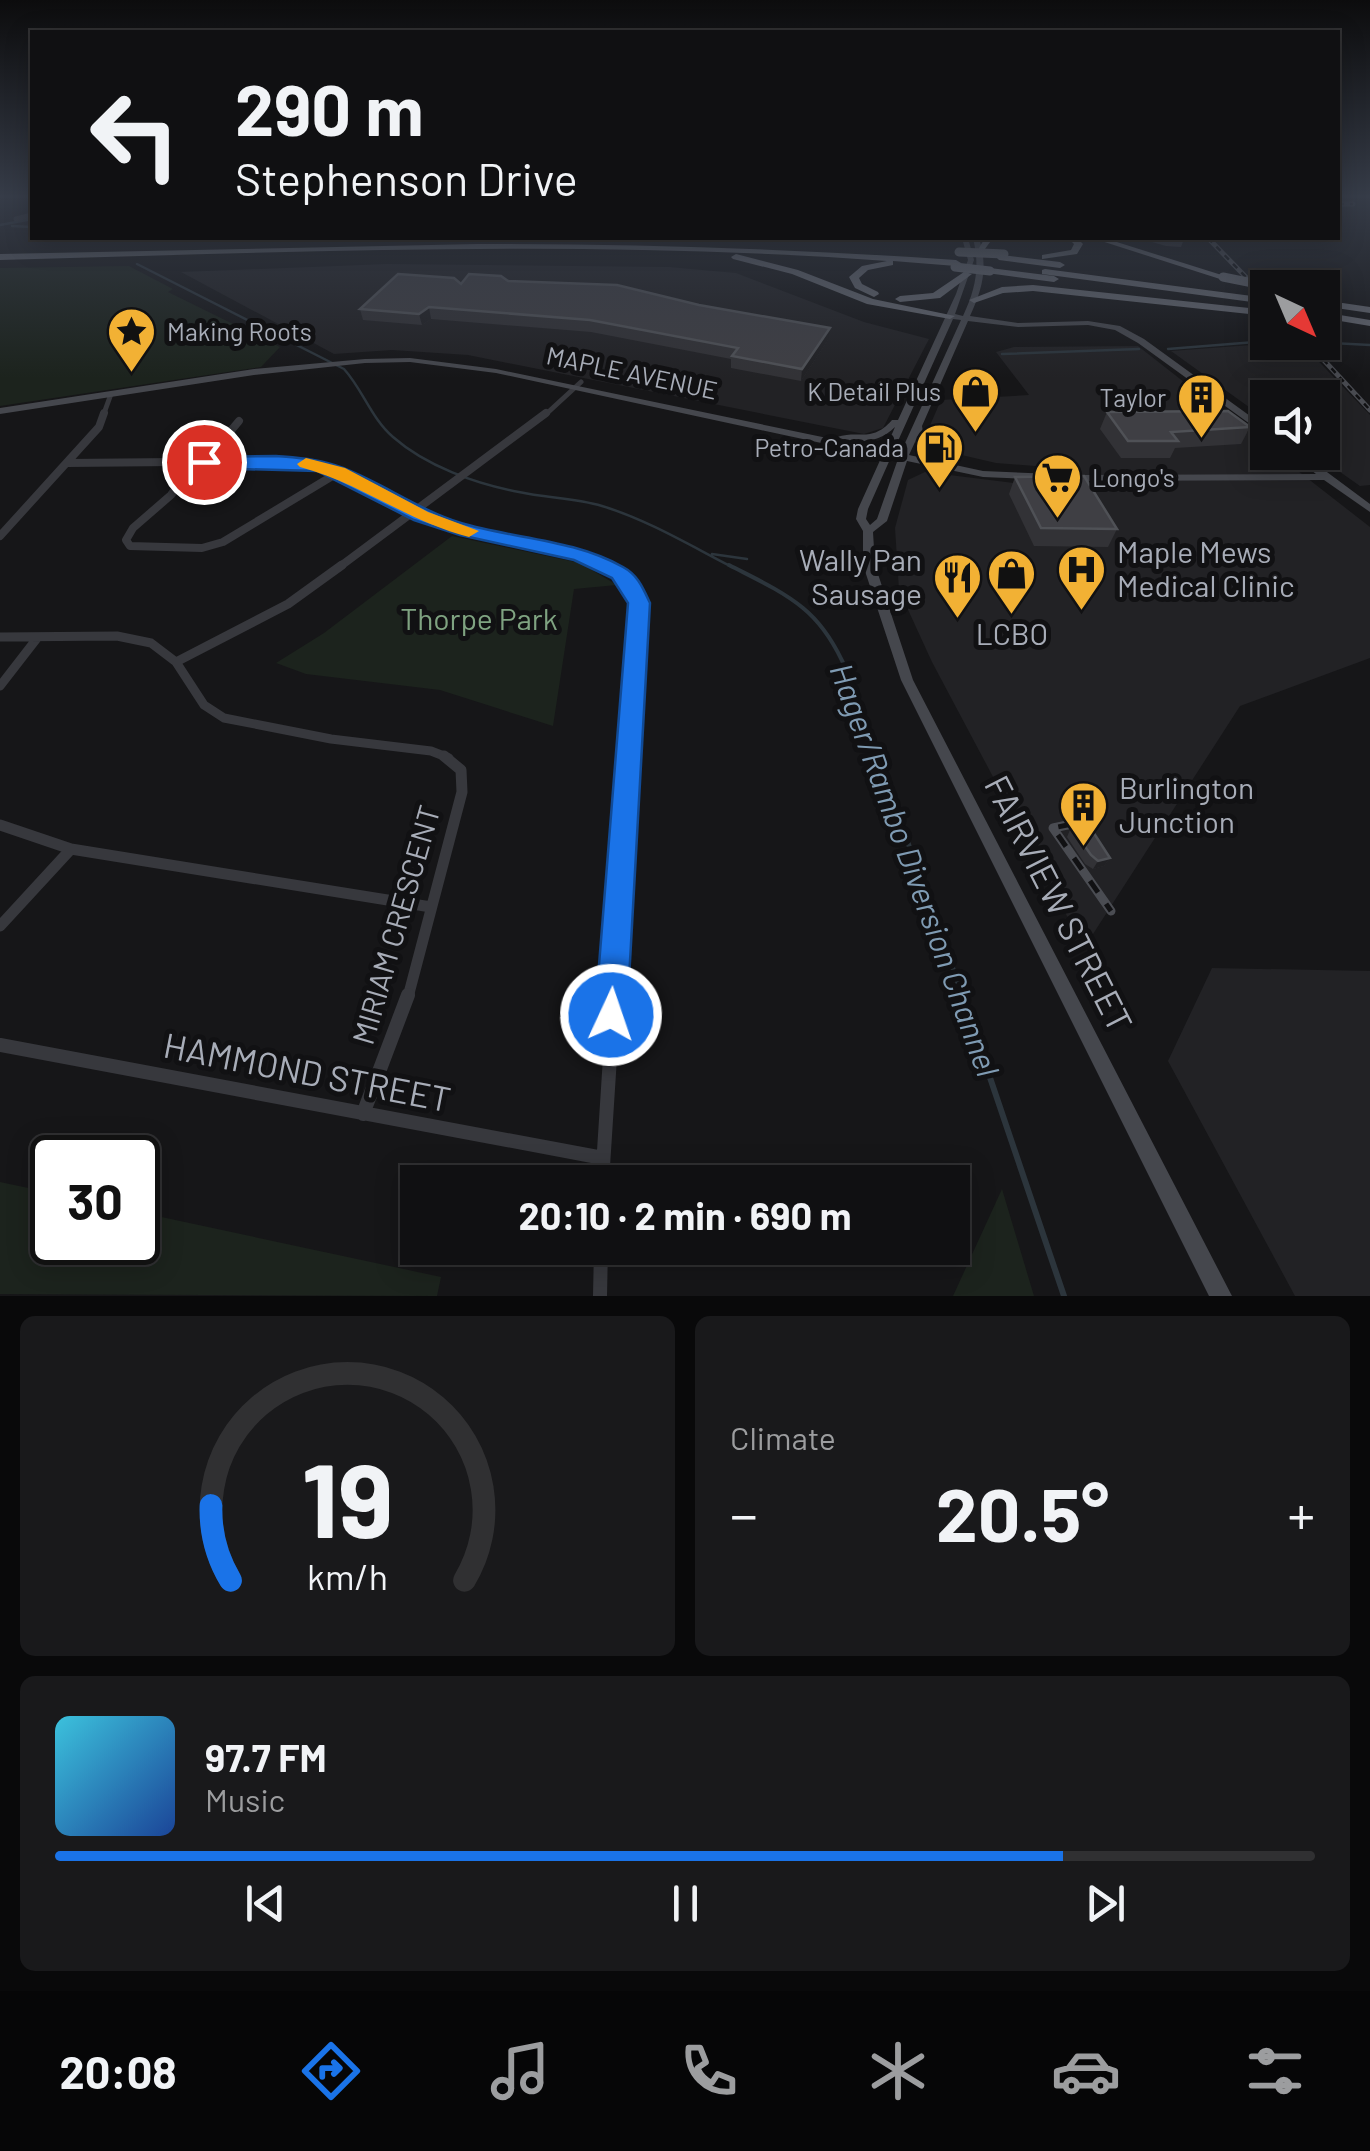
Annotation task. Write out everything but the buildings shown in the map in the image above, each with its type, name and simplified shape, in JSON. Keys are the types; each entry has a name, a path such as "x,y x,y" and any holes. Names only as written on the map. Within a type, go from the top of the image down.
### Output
{"highway":[{"path":"723,257 754,260 795,272 871,302 950,316"},
{"path":"945,257 956,258"},
{"path":"949,257 990,269 1249,305"},
{"path":"967,274 942,293 911,300 871,293 854,280 860,270 880,264 968,257"},
{"path":"1014,257 1250,290"},
{"path":"1161,257 1250,282"},
{"path":"990,269 1014,269 1249,305"},
{"path":"974,300 1002,290 1032,288 1249,305"},
{"path":"1340,301 1370,305"},
{"path":"1340,318 1370,323"}],"main road":[{"path":"967,274 970,257"},
{"path":"868,531 882,521 905,454 974,300 981,272 980,257"},
{"name":"FAIRVIEW STREET","path":"967,274 874,479 861,520 868,531 869,565 908,680 1221,1296"},
{"path":"950,316 1025,325 1088,323 1117,328 1141,341 1250,421"},
{"name":"MAPLE AVENUE","path":"0,411 329,362 432,356 998,472 1079,478 1326,478"},
{"path":"841,441 882,435 910,404"},
{"path":"919,422 920,445 954,465"},
{"path":"841,441 872,462 874,479"},
{"path":"894,482 924,466 954,465"},
{"path":"1316,470 1370,509"}],"street":[{"path":"176,662 288,604 475,470 578,385"},
{"path":"0,536 99,427 112,394"},
{"path":"239,421 204,462 191,468 170,495 133,528 126,540 130,546 202,548 223,542 339,472"},
{"path":"66,463 298,462 339,472 414,512 460,529 580,555 620,573 631,585 639,603 602,1165"},
{"path":"0,686 38,636"},
{"name":"MIRIAM CRESCENT","path":"0,637 128,637 151,643 176,662 204,704 224,718 254,727 432,751 448,757 461,770 462,792 416,975 362,1114"},
{"path":"0,825 71,849 431,906"},
{"path":"0,926 71,849"},
{"name":"HAMMOND STREET","path":"0,1045 602,1158"},
{"path":"600,1296 601,1265"}],"shaded area":[{"path":"386,264 669,267 736,273 864,322 929,339 883,428 864,434 468,355 392,350 334,354 181,272"},
{"path":"1250,345 1250,360 1317,360 1336,380 1250,380 1250,408 1171,351"},
{"path":"1138,346 1250,434 1250,470 1297,470 1370,527 1370,658 1240,706 1084,948 932,662 899,590 895,528 908,480 925,472 1022,484 1098,488 1074,469 996,463 940,450 931,444 928,430 941,400 1029,395 996,352 1014,347"},
{"path":"1340,384 1370,415 1370,485 1360,486 1337,470"},
{"path":"1212,968 1370,971 1370,1296 1295,1296 1168,1061"}],"green space":[{"path":"129,266 173,289 168,292 280,347 261,367 0,406 0,268"},
{"name":"Thorpe Park","path":"452,536 580,563 617,585 574,589 553,726 440,690 306,674 276,663 324,633"},
{"path":"0,1182 30,1188 30,1265 160,1265 160,1217 441,1277 437,1296 0,1294"},
{"path":"1002,1189 1034,1296 953,1296"}],"waterway":[{"name":"Hager/Rambo Diversion Channel","path":"137,264 344,369 385,429 436,465 503,489 602,506 669,534 734,568"},
{"path":"1168,349 1250,342"},
{"path":"1340,343 1370,345"},
{"path":"1002,354 1139,349"},
{"path":"712,554 747,559"},
{"name":"Hager/Rambo Diversion Channel","path":"729,565 786,596 818,622 841,658 878,758"},
{"name":"Hager/Rambo Diversion Channel","path":"877,756 963,997"},
{"name":"Hager/Rambo Diversion Channel","path":"962,995 1064,1296"}],"railway":[{"path":"1227,257 1250,281"},
{"path":"1324,360 1370,410"},
{"path":"1072,824 1053,828 1111,911"}],"slow traffic":[{"path":"306,464 339,472 421,516 469,531"}],"place":[{"name":"Making Roots","path":"132,374"},
{"name":"K Detail Plus","path":"976,434"},
{"name":"Taylor","path":"1201,440"},
{"name":"Petro-Canada","path":"939,490"},
{"name":"Longo's","path":"1057,520"},
{"name":"Maple Mews Medical Clinic","path":"1082,612"},
{"name":"LCBO","path":"1012,616"},
{"name":"Wally Pan Sausage","path":"957,620"},
{"name":"Burlington Junction","path":"1084,848"}],"route":[{"path":"204,462 298,462 319,466 339,472 421,516 460,529 580,555 620,573 631,585 639,603 611,1015"}]}
